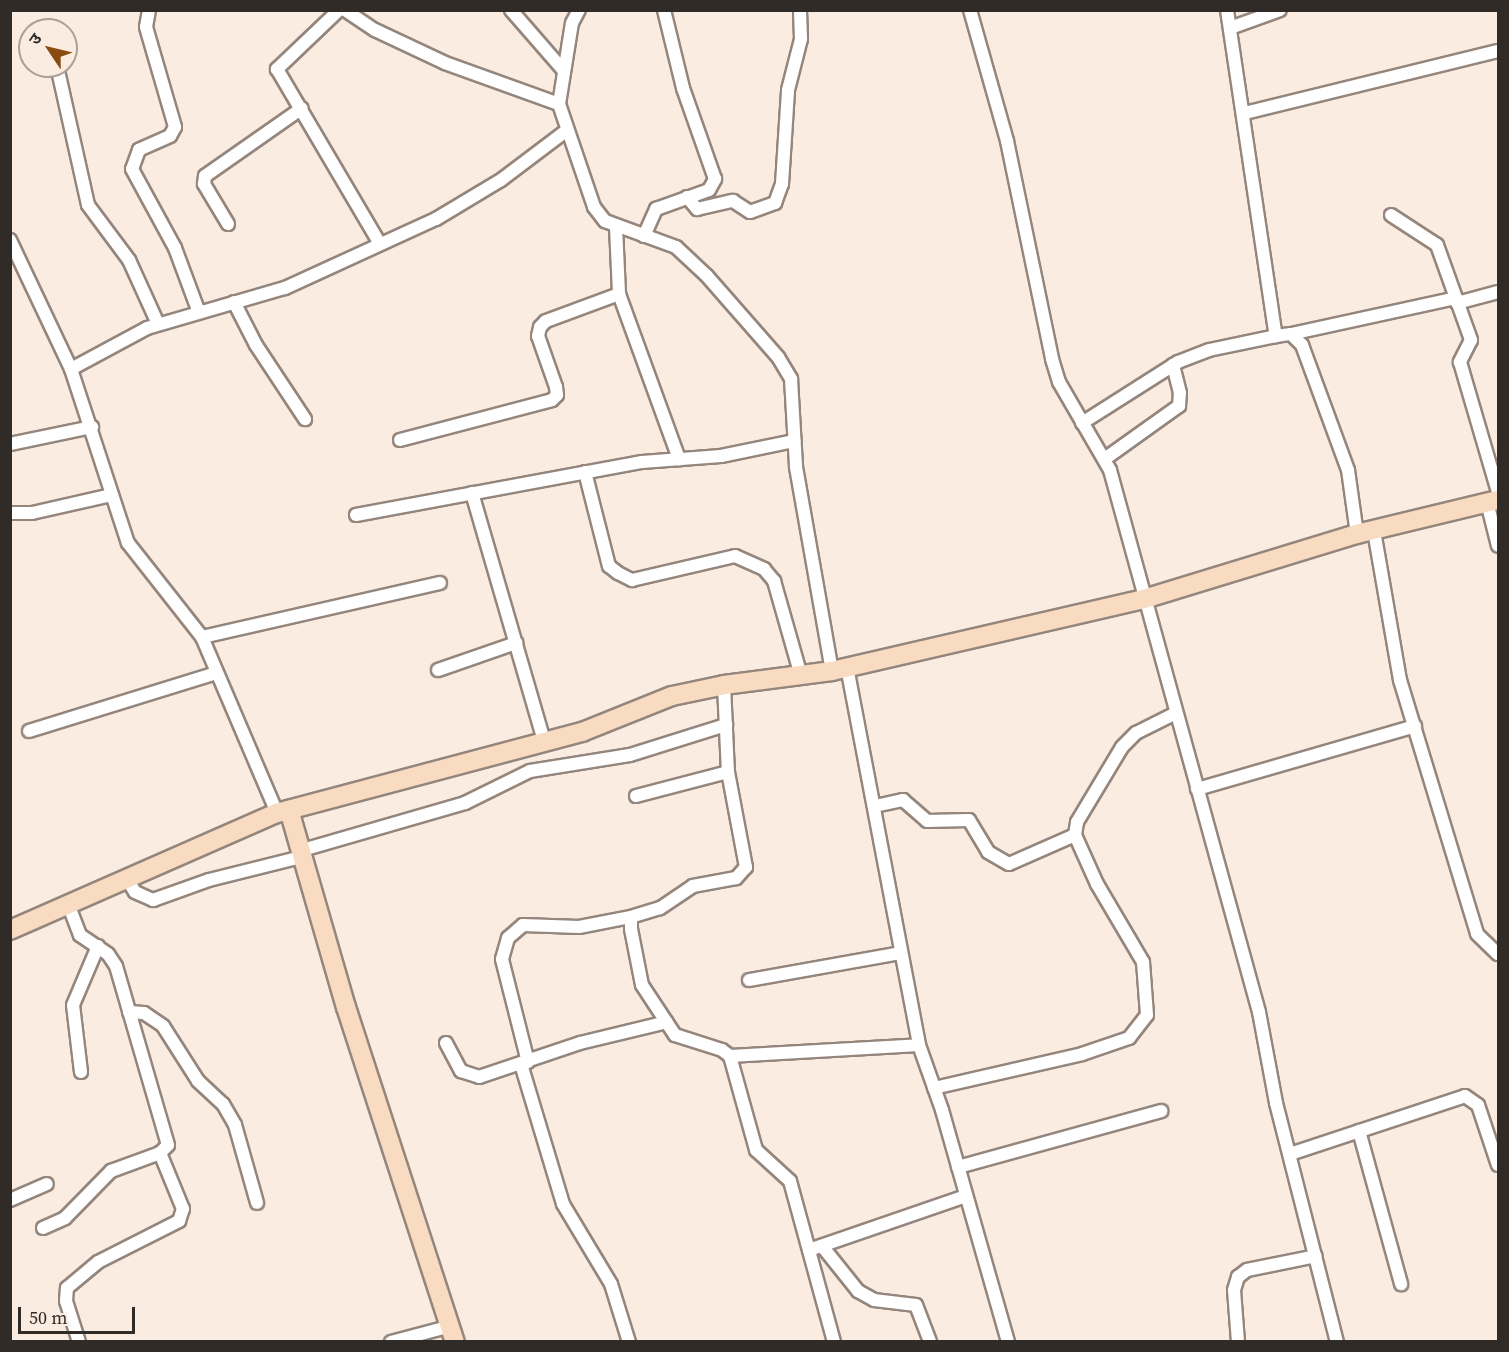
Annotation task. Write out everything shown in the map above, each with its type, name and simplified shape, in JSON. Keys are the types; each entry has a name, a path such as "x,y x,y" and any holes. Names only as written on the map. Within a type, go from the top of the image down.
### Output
{"main road":[{"path":"10,930 126,877 283,812 617,720 672,696 724,685 840,669 1144,599 1366,532 1495,498"},
{"path":"283,812 300,854 453,1334"}],"street":[{"path":"149,10 146,27 175,128 170,136 139,150 132,169 175,248 198,310"},
{"path":"339,10 278,67 379,242"},
{"path":"345,10 406,46 559,104"},
{"path":"511,10 564,71"},
{"path":"579,10 572,23 559,104 594,207 616,226 676,247 707,276 778,357 791,379 794,441 840,669 874,806 900,954 919,1045 958,1167 1008,1341"},
{"path":"644,236 656,209 709,190 715,180 683,88 664,10"},
{"path":"687,197 697,209 733,201 750,212 775,203 782,184 788,90 801,39 800,10"},
{"path":"1227,10 1245,114 1276,336"},
{"path":"1230,28 1280,10"},
{"path":"972,11 991,72 1027,226 1052,359 1059,382 1082,423 1106,458 1259,1012 1290,1154 1337,1341"},
{"path":"1245,114 1498,51"},
{"path":"60,78 88,205 129,260 158,324"},
{"path":"228,224 204,184 205,176 302,108"},
{"path":"71,369 158,324 198,310 285,288 379,242 436,219 501,180 567,130"},
{"path":"1391,215 1437,244 1471,340 1460,362 1495,498 1498,546"},
{"path":"616,226 619,294 679,459"},
{"path":"10,240 71,369 92,427 128,543 202,637 216,673 283,812"},
{"path":"1082,423 1173,365 1209,350 1498,292"},
{"path":"400,440 552,400 557,395 556,387 538,336 540,327 546,321 619,294"},
{"path":"234,302 256,345 305,419"},
{"path":"1291,334 1302,345 1348,470 1366,532 1400,680 1477,934 1498,954"},
{"path":"1106,458 1179,406 1180,393 1173,365"},
{"path":"10,444 92,427"},
{"path":"356,515 585,472 679,459 722,456 794,441"},
{"path":"585,472 609,566 618,573 632,580 735,556 764,569 774,581 801,676"},
{"path":"472,493 544,741"},
{"path":"10,513 32,513 112,495"},
{"path":"202,637 440,584"},
{"path":"438,670 516,644"},
{"path":"29,730 216,673"},
{"path":"629,1341 611,1284 563,1204 525,1063 502,959 508,938 523,925 579,927 631,917 660,908 693,886 735,878 743,873 746,860 728,772 724,685"},
{"path":"934,1088 1082,1054 1130,1038 1147,1015 1143,962 1097,884 1075,835 1083,812 1122,747 1136,733 1176,712"},
{"path":"126,877 135,892 153,900 209,880 465,803 530,771 630,755 726,725"},
{"path":"1197,789 1415,726"},
{"path":"636,796 728,772"},
{"path":"874,806 903,800 927,822 969,820 988,852 1010,864 1075,835"},
{"path":"42,1228 65,1218 111,1171 160,1153 168,1145 116,966 98,946 80,934 68,903"},
{"path":"631,917 642,985 678,1038 722,1050 730,1056 751,1139 763,1161 790,1181 815,1248 834,1341"},
{"path":"81,1072 73,1005 98,946"},
{"path":"749,980 900,954"},
{"path":"129,1012 144,1013 163,1026 198,1081 223,1104 235,1125 257,1203"},
{"path":"446,1043 461,1071 470,1077 525,1063 580,1043 667,1022"},
{"path":"730,1056 919,1045"},
{"path":"1290,1154 1465,1096 1472,1098 1479,1105 1498,1165"},
{"path":"958,1167 1161,1111"},
{"path":"1359,1131 1401,1284"},
{"path":"79,1341 66,1301 67,1288 99,1262 179,1221 183,1209 160,1153"},
{"path":"10,1200 47,1184"},
{"path":"815,1248 966,1196"},
{"path":"815,1248 858,1291 874,1300 916,1305 930,1341"},
{"path":"1238,1341 1234,1290 1238,1276 1247,1269 1316,1256"},
{"path":"391,1341 453,1334"}]}
